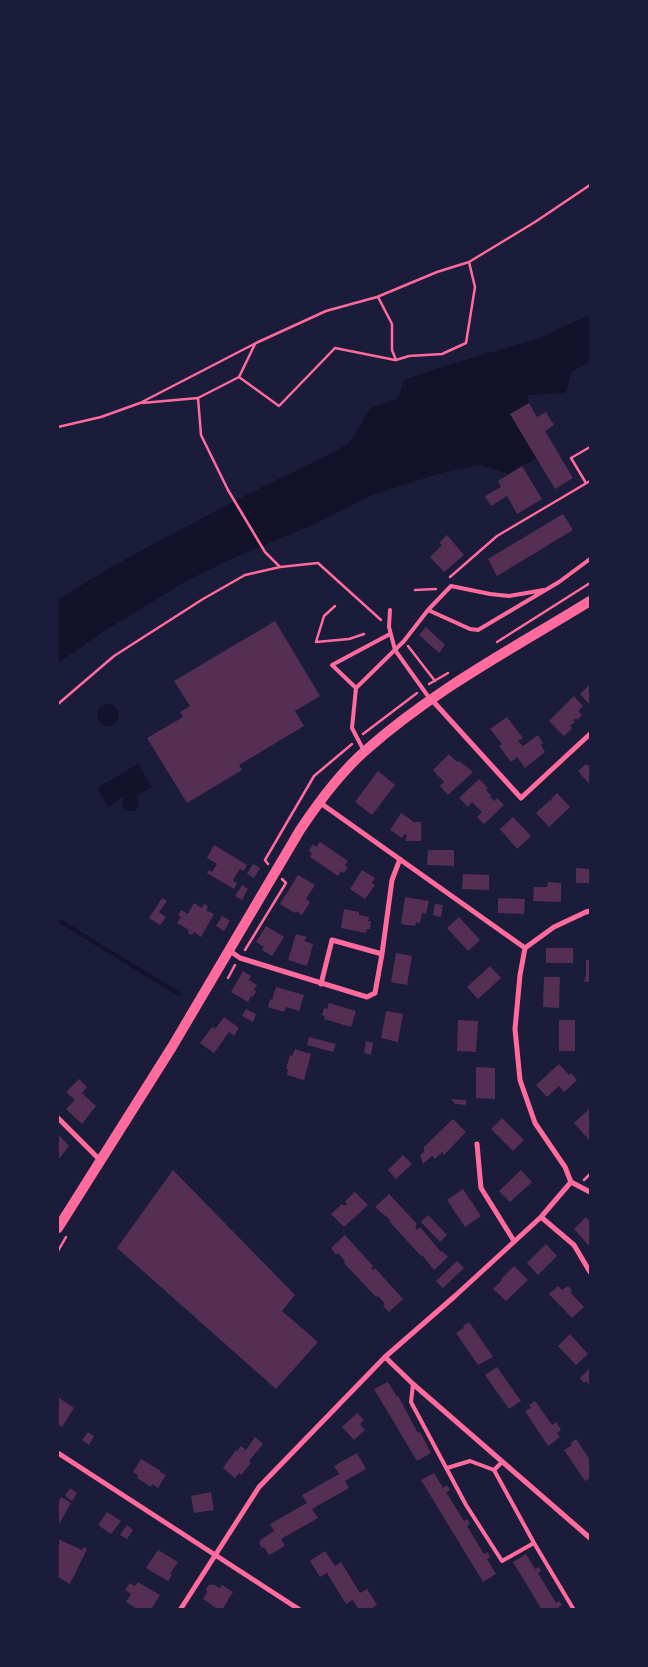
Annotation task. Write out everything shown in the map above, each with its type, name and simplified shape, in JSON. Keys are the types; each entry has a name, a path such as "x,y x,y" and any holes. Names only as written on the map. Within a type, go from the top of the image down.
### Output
{"main road":[{"path":"58,1228 172,1047 300,830 319,802 364,751 430,699 590,601"}],"street":[{"path":"430,699 521,798 590,734"},
{"path":"319,802 525,948"},
{"path":"230,951 240,958 367,997 374,992 382,954 392,880 400,859"},
{"path":"590,911 554,927 525,948 520,975 516,1029 520,1080 535,1122 565,1167 571,1182 590,1192"},
{"path":"321,984 332,940 382,954"},
{"path":"58,1118 100,1160"},
{"path":"476,1144 482,1188 514,1240"},
{"path":"180,1610 259,1487 385,1357 541,1217 571,1182"},
{"path":"541,1217 574,1246 590,1272"},
{"path":"385,1357 413,1384 590,1538"},
{"path":"58,1453 300,1610"}],"lane":[{"path":"428,610 470,629 478,630 559,582 590,559"},
{"path":"364,751 352,728 356,688 404,641 428,610 451,586 509,596 544,590"},
{"path":"390,610 389,627 395,650 430,699"},
{"path":"356,688 332,665 390,634"},
{"path":"413,1384 411,1402 466,1506 502,1562 534,1542"},
{"path":"447,1468 470,1461 494,1470 574,1610"},
{"path":"494,1470 502,1462"}],"path":[{"path":"58,427 101,417 140,403 256,343 326,312 378,297 437,272 469,262 535,222 590,185"},
{"path":"239,377 279,406 335,348 396,360 408,356 442,354 466,343 475,287 469,262"},
{"path":"378,297 392,324 392,350 396,360"},
{"path":"140,403 198,398 239,377 256,343"},
{"path":"198,398 201,436 228,490 265,552 280,567"},
{"path":"586,484 572,458 590,447"},
{"path":"445,582 497,536 590,481"},
{"path":"58,704 114,656 245,575 280,567 318,563 389,627"},
{"path":"492,645 590,584"},
{"path":"415,590 438,589"},
{"path":"334,606 324,616 316,642 349,639 364,634"},
{"path":"404,641 435,681 451,671"}],"shaded area":[{"path":"590,315 590,361 571,372 566,393 527,395 529,403 510,414 536,458 509,474 480,465 441,473 372,495 315,524 229,560 188,580 106,630 58,663 58,600 109,568 349,443 371,408 398,399 404,380 537,339"},
{"path":"108,704 116,707 119,715 116,723 108,726 100,723 97,715 100,707"},
{"path":"138,764 152,787 137,795 139,806 135,811 129,811 122,806 124,797 108,807 97,788"}],"building":[{"path":"529,403 537,417 546,412 554,425 545,431 573,478 555,489 510,414"},
{"path":"522,466 542,499 517,514 507,496 491,506 485,496 501,487 498,481"},
{"path":"563,514 573,530 497,576 488,559"},
{"path":"447,535 464,555 444,572 430,557 442,545 439,543"},
{"path":"275,621 320,696 295,711 304,726 239,765 242,770 187,803 147,738 183,717 180,712 190,706 174,681"},
{"path":"426,627 445,645 439,653 419,635"},
{"path":"590,684 590,705 580,694"},
{"path":"574,696 583,706 578,711 582,715 573,721 575,722 570,726 572,728 564,736 549,721"},
{"path":"507,717 523,738 518,741 523,746 538,735 543,743 541,745 545,752 525,768 517,757 511,762 499,746 502,744 490,729"},
{"path":"449,754 457,762 459,761 473,772 448,795 440,786 444,782 433,770"},
{"path":"590,763 590,785 578,771"},
{"path":"378,771 395,785 372,815 355,802"},
{"path":"479,779 488,788 486,790 492,796 490,797 494,801 497,798 504,805 484,824 477,817 482,812 472,802 468,807 459,798"},
{"path":"557,793 570,807 549,827 536,813 551,801"},
{"path":"401,813 412,822 421,822 421,841 405,841 407,835 404,834 402,838 390,830"},
{"path":"513,817 531,836 517,849 500,829"},
{"path":"320,842 348,861 345,865 348,867 344,873 341,871 338,876 310,857 312,853 309,851 313,844 316,847"},
{"path":"214,845 247,865 244,871 240,869 236,875 233,881 237,883 234,889 207,873 209,870 212,872 217,864 207,858"},
{"path":"428,850 454,850 454,866 427,865"},
{"path":"253,864 260,868 254,878 247,874"},
{"path":"576,868 590,869 590,883 576,883"},
{"path":"362,870 375,878 372,883 375,885 365,899 350,889"},
{"path":"463,874 489,875 489,890 462,889"},
{"path":"298,875 315,885 306,899 310,902 302,915 280,904"},
{"path":"548,882 561,883 561,902 533,901 534,887 547,887"},
{"path":"242,885 248,889 242,900 235,896"},
{"path":"405,897 429,901 426,914 422,913 420,923 416,922 415,926 401,924"},
{"path":"162,898 167,901 159,912 166,917 160,925 149,918"},
{"path":"498,898 525,899 524,914 498,913"},
{"path":"194,903 202,908 204,904 206,905 208,907 206,910 214,914 201,937 194,932 192,935 188,933 189,930 177,923 181,917 178,915 181,910 188,914"},
{"path":"435,904 443,905 441,917 433,915"},
{"path":"344,909 359,912 359,915 369,917 368,921 371,921 370,929 367,929 366,933 341,928"},
{"path":"222,916 230,921 224,931 216,926"},
{"path":"459,917 480,940 468,951 447,928"},
{"path":"266,926 284,937 272,956 262,950 264,947 256,942"},
{"path":"296,934 307,937 304,941 313,944 307,966 288,960"},
{"path":"546,948 573,948 573,963 546,963"},
{"path":"396,953 412,956 407,985 391,982"},
{"path":"586,960 590,960 590,982 584,982"},
{"path":"490,966 501,978 478,999 467,987"},
{"path":"243,971 251,976 249,980 257,985 253,997 251,996 248,1002 231,992"},
{"path":"544,977 560,977 559,1008 543,1007"},
{"path":"276,987 304,995 299,1011 286,1007 284,1012 268,1007"},
{"path":"329,1003 356,1011 351,1027 324,1019 325,1016 322,1015 324,1008 327,1009"},
{"path":"246,1009 256,1014 253,1022 242,1016"},
{"path":"386,1011 403,1014 398,1042 381,1038"},
{"path":"224,1017 239,1028 234,1036 229,1032 214,1053 200,1043 212,1027 215,1029"},
{"path":"458,1020 478,1021 476,1052 457,1051"},
{"path":"559,1020 575,1020 575,1051 559,1051"},
{"path":"309,1037 336,1044 333,1052 307,1045"},
{"path":"366,1041 373,1043 371,1055 364,1053"},
{"path":"295,1049 311,1054 304,1080 287,1075 288,1069 286,1069 290,1055 292,1056"},
{"path":"559,1064 569,1075 571,1073 577,1080 564,1092 559,1086 547,1097 536,1085"},
{"path":"476,1067 495,1068 495,1099 476,1098"},
{"path":"79,1079 87,1087 82,1093 96,1106 82,1124 66,1109 75,1100 66,1092"},
{"path":"451,1099 466,1100 466,1105 455,1104"},
{"path":"590,1108 590,1141 574,1123"},
{"path":"502,1118 524,1140 513,1151 491,1129"},
{"path":"453,1119 466,1132 444,1155 442,1152 435,1159 432,1156 423,1164 420,1155 424,1152 424,1147"},
{"path":"58,1134 69,1146 58,1160"},
{"path":"403,1155 412,1164 396,1179 388,1170"},
{"path":"173,1170 295,1295 282,1311 318,1342 276,1389 117,1248"},
{"path":"521,1170 532,1182 510,1202 499,1191"},
{"path":"463,1189 481,1216 465,1227 447,1200"},
{"path":"355,1192 368,1205 344,1227 331,1214 342,1204 344,1206 347,1204 345,1201"},
{"path":"389,1194 417,1224 415,1227 417,1230 420,1227 441,1252 448,1257 434,1270 390,1220 375,1207"},
{"path":"428,1215 447,1235 440,1242 421,1222"},
{"path":"586,1217 590,1222 590,1247 574,1229"},
{"path":"345,1235 373,1266 371,1268 373,1270 375,1268 403,1299 389,1312 383,1306 385,1304 378,1296 376,1297 344,1263 345,1261 338,1253 336,1255 331,1248"},
{"path":"546,1244 557,1256 538,1275 527,1263"},
{"path":"457,1261 464,1268 443,1288 436,1281"},
{"path":"514,1266 528,1280 506,1301 493,1289"},
{"path":"558,1286 562,1290 568,1286 572,1290 570,1292 584,1307 572,1318 549,1294"},
{"path":"469,1322 493,1357 478,1365 456,1333"},
{"path":"570,1334 588,1354 576,1365 558,1346"},
{"path":"497,1367 521,1401 509,1409 485,1375"},
{"path":"590,1368 590,1386 580,1378"},
{"path":"388,1382 431,1453 417,1461 374,1389"},
{"path":"58,1397 74,1408 62,1427 58,1424"},
{"path":"535,1401 552,1425 556,1422 561,1430 557,1433 560,1437 548,1446 525,1411 531,1408 529,1405"},
{"path":"357,1413 364,1420 360,1424 365,1430 354,1440 342,1427"},
{"path":"88,1432 94,1436 89,1445 82,1440"},
{"path":"255,1437 263,1444 249,1461 251,1463 241,1475 239,1473 235,1478 223,1468 236,1450 241,1446 246,1450"},
{"path":"576,1439 590,1460 590,1478 585,1481 564,1450 572,1445 571,1443"},
{"path":"357,1453 366,1469 345,1481 349,1488 312,1509 318,1518 281,1539 285,1546 269,1555 259,1543 260,1540 274,1531 270,1524 307,1503 302,1495 339,1474 334,1466"},
{"path":"141,1459 166,1475 158,1488 152,1484 151,1487 137,1478 138,1475 133,1472"},
{"path":"434,1473 443,1488 447,1485 450,1490 446,1492 464,1521 467,1519 470,1524 467,1526 484,1554 488,1552 490,1557 487,1559 496,1574 483,1582 421,1480"},
{"path":"70,1488 77,1493 72,1501 65,1496"},
{"path":"211,1492 214,1510 194,1513 191,1496"},
{"path":"61,1497 71,1503 58,1526 58,1503"},
{"path":"107,1512 121,1521 111,1534 98,1525"},
{"path":"127,1525 133,1530 127,1539 120,1535"},
{"path":"58,1539 82,1550 84,1547 87,1549 70,1584 58,1577"},
{"path":"158,1550 178,1562 168,1581 146,1568"},
{"path":"325,1551 335,1566 341,1562 360,1593 367,1589 377,1605 369,1610 359,1610 353,1600 346,1604 327,1573 320,1577 310,1561"},
{"path":"526,1554 535,1569 539,1567 541,1571 538,1573 556,1603 559,1601 562,1605 558,1607 560,1610 542,1610 513,1562"},
{"path":"138,1582 160,1595 151,1610 139,1610 126,1602 131,1594 125,1590 130,1583 135,1586"},
{"path":"212,1584 220,1588 222,1585 233,1592 222,1610 219,1610 203,1599 207,1592 206,1589"}],"waterway":[{"path":"58,920 179,994"}]}
